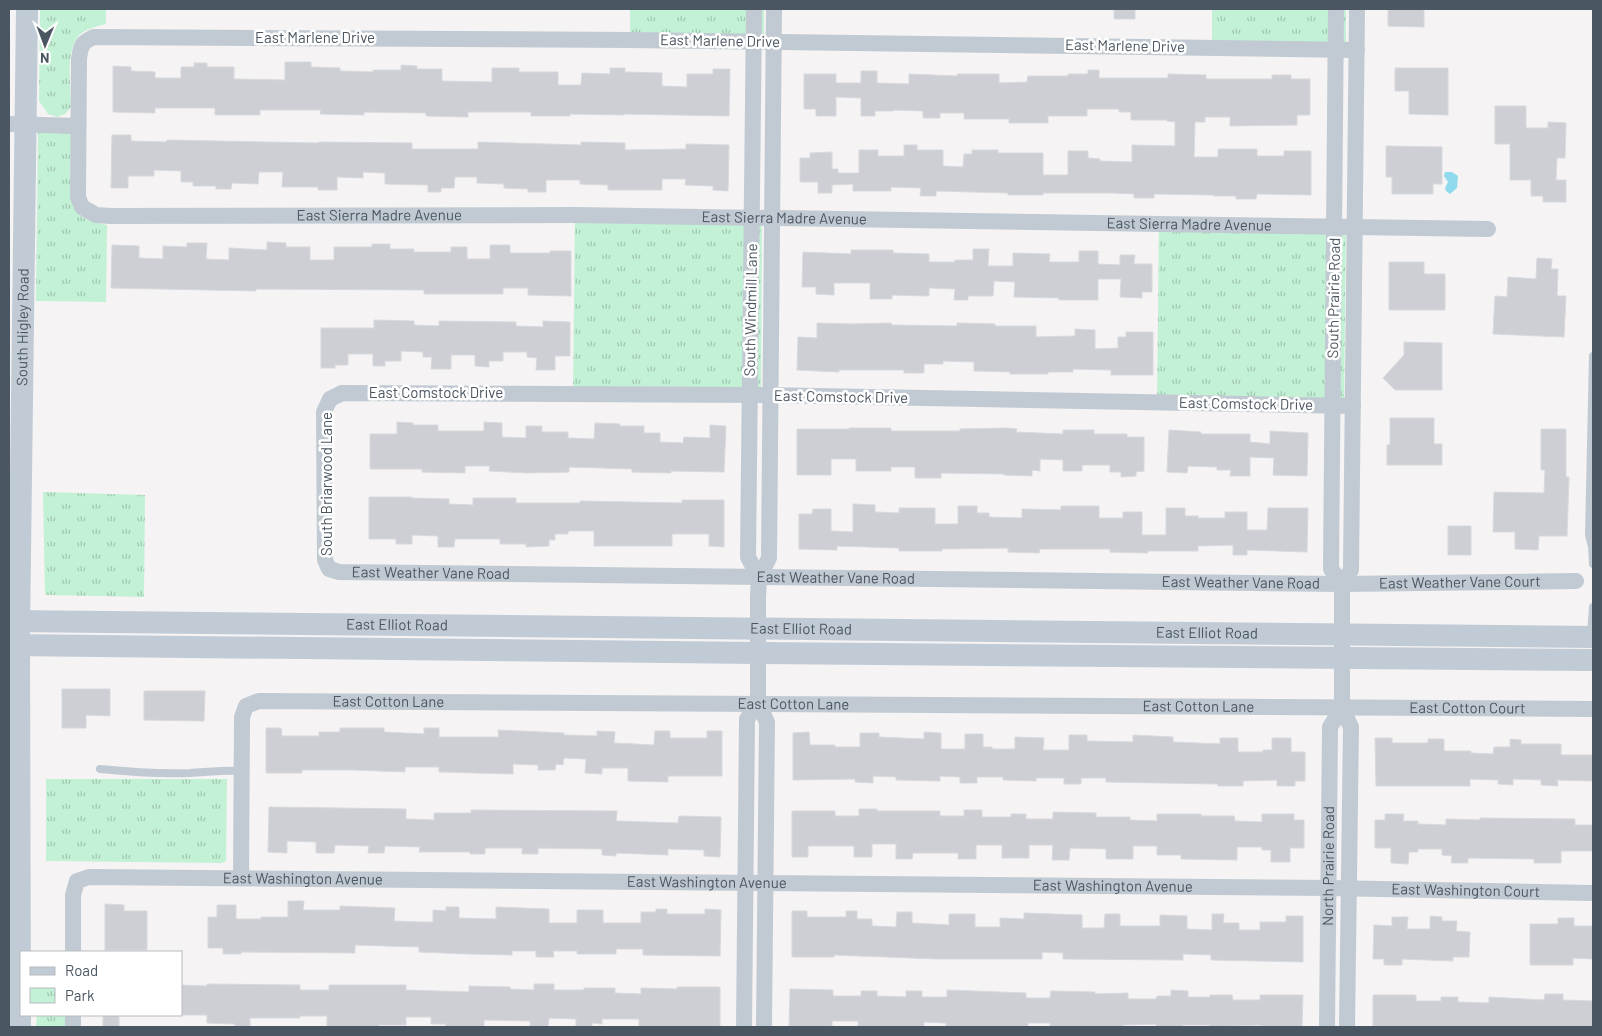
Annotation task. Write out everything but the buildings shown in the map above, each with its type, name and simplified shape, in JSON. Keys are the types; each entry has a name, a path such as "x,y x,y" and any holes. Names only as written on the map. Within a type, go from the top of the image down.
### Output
{"main road":[{"name":"South Higley Road","path":"21,951 14,620 17,125 26,9"},
{"name":"East Elliot Road","path":"14,620 758,641"},
{"name":"East Elliot Road","path":"1342,646 1592,636"},
{"name":"East Elliot Road","path":"14,645 758,641 1342,646 1593,660"}],"street":[{"name":"South Windmill Lane","path":"754,9 748,558 759,578"},
{"name":"South Windmill Lane","path":"758,703 759,578 769,558 774,9"},
{"name":"South Prairie Road","path":"1336,9 1331,569 1342,584"},
{"name":"South Prairie Road","path":"1342,646 1342,584 1351,570 1357,9"},
{"name":"East Marlene Drive","path":"77,126 78,59 80,48 84,42 94,37 774,42 1335,48 1357,50"},
{"path":"17,125 77,126"},
{"name":"East Sierra Madre Avenue","path":"77,126 78,197 82,207 96,215 575,215 1488,229"},
{"name":"East Comstock Drive","path":"330,399 342,393 750,395 1353,406"},
{"name":"South Briarwood Lane","path":"329,569 324,560 324,412 330,399"},
{"name":"East Weather Vane Road","path":"329,569 339,572 1342,584"},
{"name":"East Weather Vane Court","path":"1342,584 1576,581"},
{"name":"North Prairie Road","path":"1342,646 1342,708 1330,727 1347,1027"},
{"name":"East Cotton Lane","path":"241,771 242,716 246,706 260,700 1342,708"},
{"path":"744,1027 747,719 758,703"},
{"path":"758,703 767,722 764,1027"},
{"name":"East Cotton Court","path":"1342,708 1593,709"},
{"path":"241,771 241,878"},
{"name":"East Washington Avenue","path":"73,951 73,895 77,881 89,877 1338,888"},
{"name":"North Prairie Road","path":"1327,1027 1338,888"},
{"name":"East Washington Court","path":"1338,888 1593,893"}],"lane":[{"path":"1593,356 1589,535 1593,564"},
{"path":"1592,636 1593,607"},
{"path":"100,769 138,773 241,771"}],"green space":[{"path":"40,9 106,9 106,24 83,32 73,46 70,67 71,107 65,114 57,117 48,114 39,101"},
{"path":"630,9 764,9 764,42 630,40"},
{"path":"1212,9 1346,9 1346,49 1212,47"},
{"path":"38,132 71,133 70,187 73,204 80,216 96,223 107,225 106,302 36,301"},
{"path":"575,215 762,219 761,395 573,394"},
{"path":"1159,224 1346,227 1344,405 1157,402"},
{"path":"43,492 145,495 144,597 45,595"},
{"path":"46,779 227,779 226,861 222,863 46,861"},
{"path":"37,1016 66,1016 66,1027 36,1027"}],"water":[{"path":"1445,172 1452,172 1458,176 1457,188 1450,194 1445,188 1448,182 1444,176"}]}
